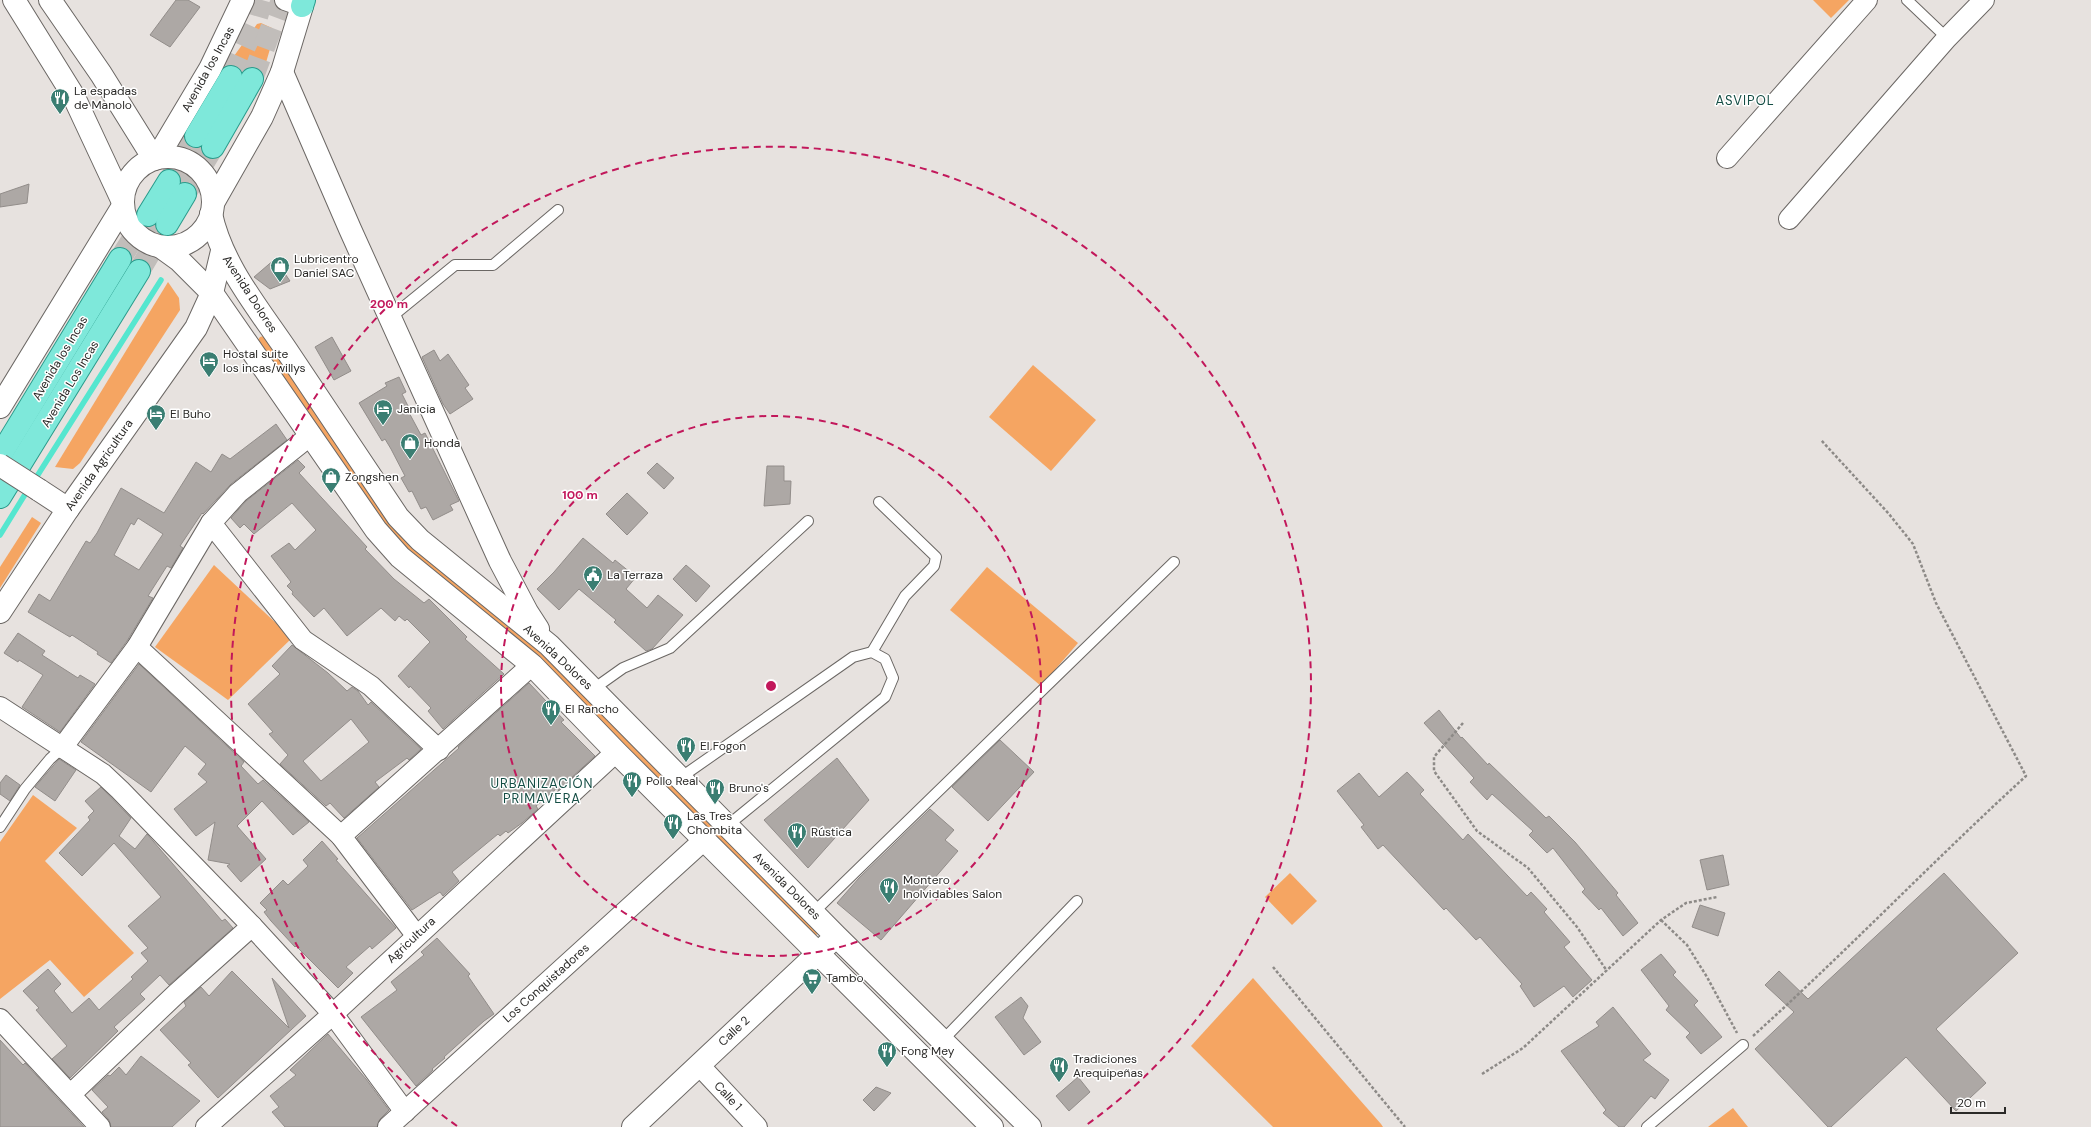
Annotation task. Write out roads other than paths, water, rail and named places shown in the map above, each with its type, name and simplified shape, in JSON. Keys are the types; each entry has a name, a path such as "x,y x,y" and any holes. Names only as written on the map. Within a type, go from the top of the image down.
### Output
{"main road":[{"path":"14,0 73,94 123,204 127,221 135,233 147,242 161,247 174,246 187,242 207,226 212,208 262,117 282,72 297,2"},
{"path":"50,0 101,74 155,158"},
{"name":"Avenida los Incas","path":"155,158 210,69 244,0"},
{"path":"282,72 390,318 500,561 527,612 549,646"},
{"name":"Avenida los Incas","path":"205,141 241,78"},
{"path":"123,204 126,188 132,176 142,166 155,158 174,157 189,162 202,172 211,186 212,208"},
{"path":"158,219 177,188"},
{"name":"Avenida Los Incas","path":"0,407 123,204"},
{"name":"Avenida Dolores","path":"212,208 216,234 222,251 398,516 420,540 549,646 813,913 1030,1127"},
{"name":"Avenida Dolores","path":"161,247 185,265 212,293 376,530 400,557 532,665 616,752 992,1127"},
{"name":"Avenida Agricultura","path":"0,612 68,510 196,328 212,293 222,251"},
{"name":"Avenida los Incas","path":"0,456 120,259"},
{"name":"Avenida Los Incas","path":"0,498 139,271"},
{"path":"196,328 214,323 234,324"},
{"path":"0,465 40,490 68,510"},
{"name":"Calle 2","path":"633,1127 836,936"}],"street":[{"path":"1727,158 1867,0"},
{"path":"1789,220 1947,38 1984,0"},
{"path":"62,748 137,647 211,523 238,493 311,435"},
{"path":"211,523 303,640 371,686 439,750"},
{"path":"137,647 342,836 416,935"},
{"path":"342,836 532,665"},
{"path":"0,707 103,774 120,790 252,926 332,1014 405,1112"},
{"name":"Agricultura","path":"206,1127 332,1014 616,752"},
{"name":"Los Conquistadores","path":"388,1127 704,840"},
{"path":"71,1094 176,994 252,926"},
{"path":"0,1019 100,1127"},
{"name":"Calle 1","path":"699,1065 757,1127"}],"lane":[{"path":"1907,0 1947,38"},
{"path":"390,318 455,265 493,265 558,210"},
{"path":"872,652 905,596 934,566 936,557 879,502"},
{"path":"592,690 623,668 670,648 808,521"},
{"path":"813,913 1174,562"},
{"path":"680,778 853,657 872,652 885,659 893,678 886,697 727,826"},
{"path":"0,827 25,789 50,759 62,748"},
{"path":"942,1041 1077,900"},
{"path":"1647,1127 1743,1045"}],"waterway":[{"path":"34,481 161,280"},
{"path":"0,535 29,488"}],"tunnel":[{"path":"231,77 254,27 262,0"},
{"path":"252,79 282,0"},
{"path":"169,181 196,136"},
{"path":"185,194 213,147"},
{"path":"120,259 148,215"},
{"path":"139,271 167,224"}],"place":[{"name":"La espadas de Manolo","path":"60,115"},
{"name":"Lubricentro Daniel SAC","path":"280,283"},
{"name":"Hostal suite los incas/willys","path":"209,378"},
{"name":"Janicia","path":"383,426"},
{"name":"El Buho","path":"156,431"},
{"name":"Honda","path":"410,460"},
{"name":"Zongshen","path":"331,494"},
{"name":"La Terraza","path":"593,592"},
{"name":"El Rancho","path":"551,726"},
{"name":"El Fogon","path":"686,763"},
{"name":"Pollo Real","path":"632,798"},
{"name":"Bruno's","path":"715,805"},
{"name":"Las Tres Chombita","path":"673,840"},
{"name":"Rústica","path":"797,849"},
{"name":"Montero Inolvidables Salon","path":"889,904"},
{"name":"Tambo","path":"812,995"},
{"name":"Fong Mey","path":"887,1068"},
{"name":"Tradiciones Arequipeñas","path":"1059,1083"}],"district":[{"name":"ASVIPOL","path":"1745,100"},
{"name":"URBANIZACIÓN PRIMAVERA","path":"542,790"}]}
